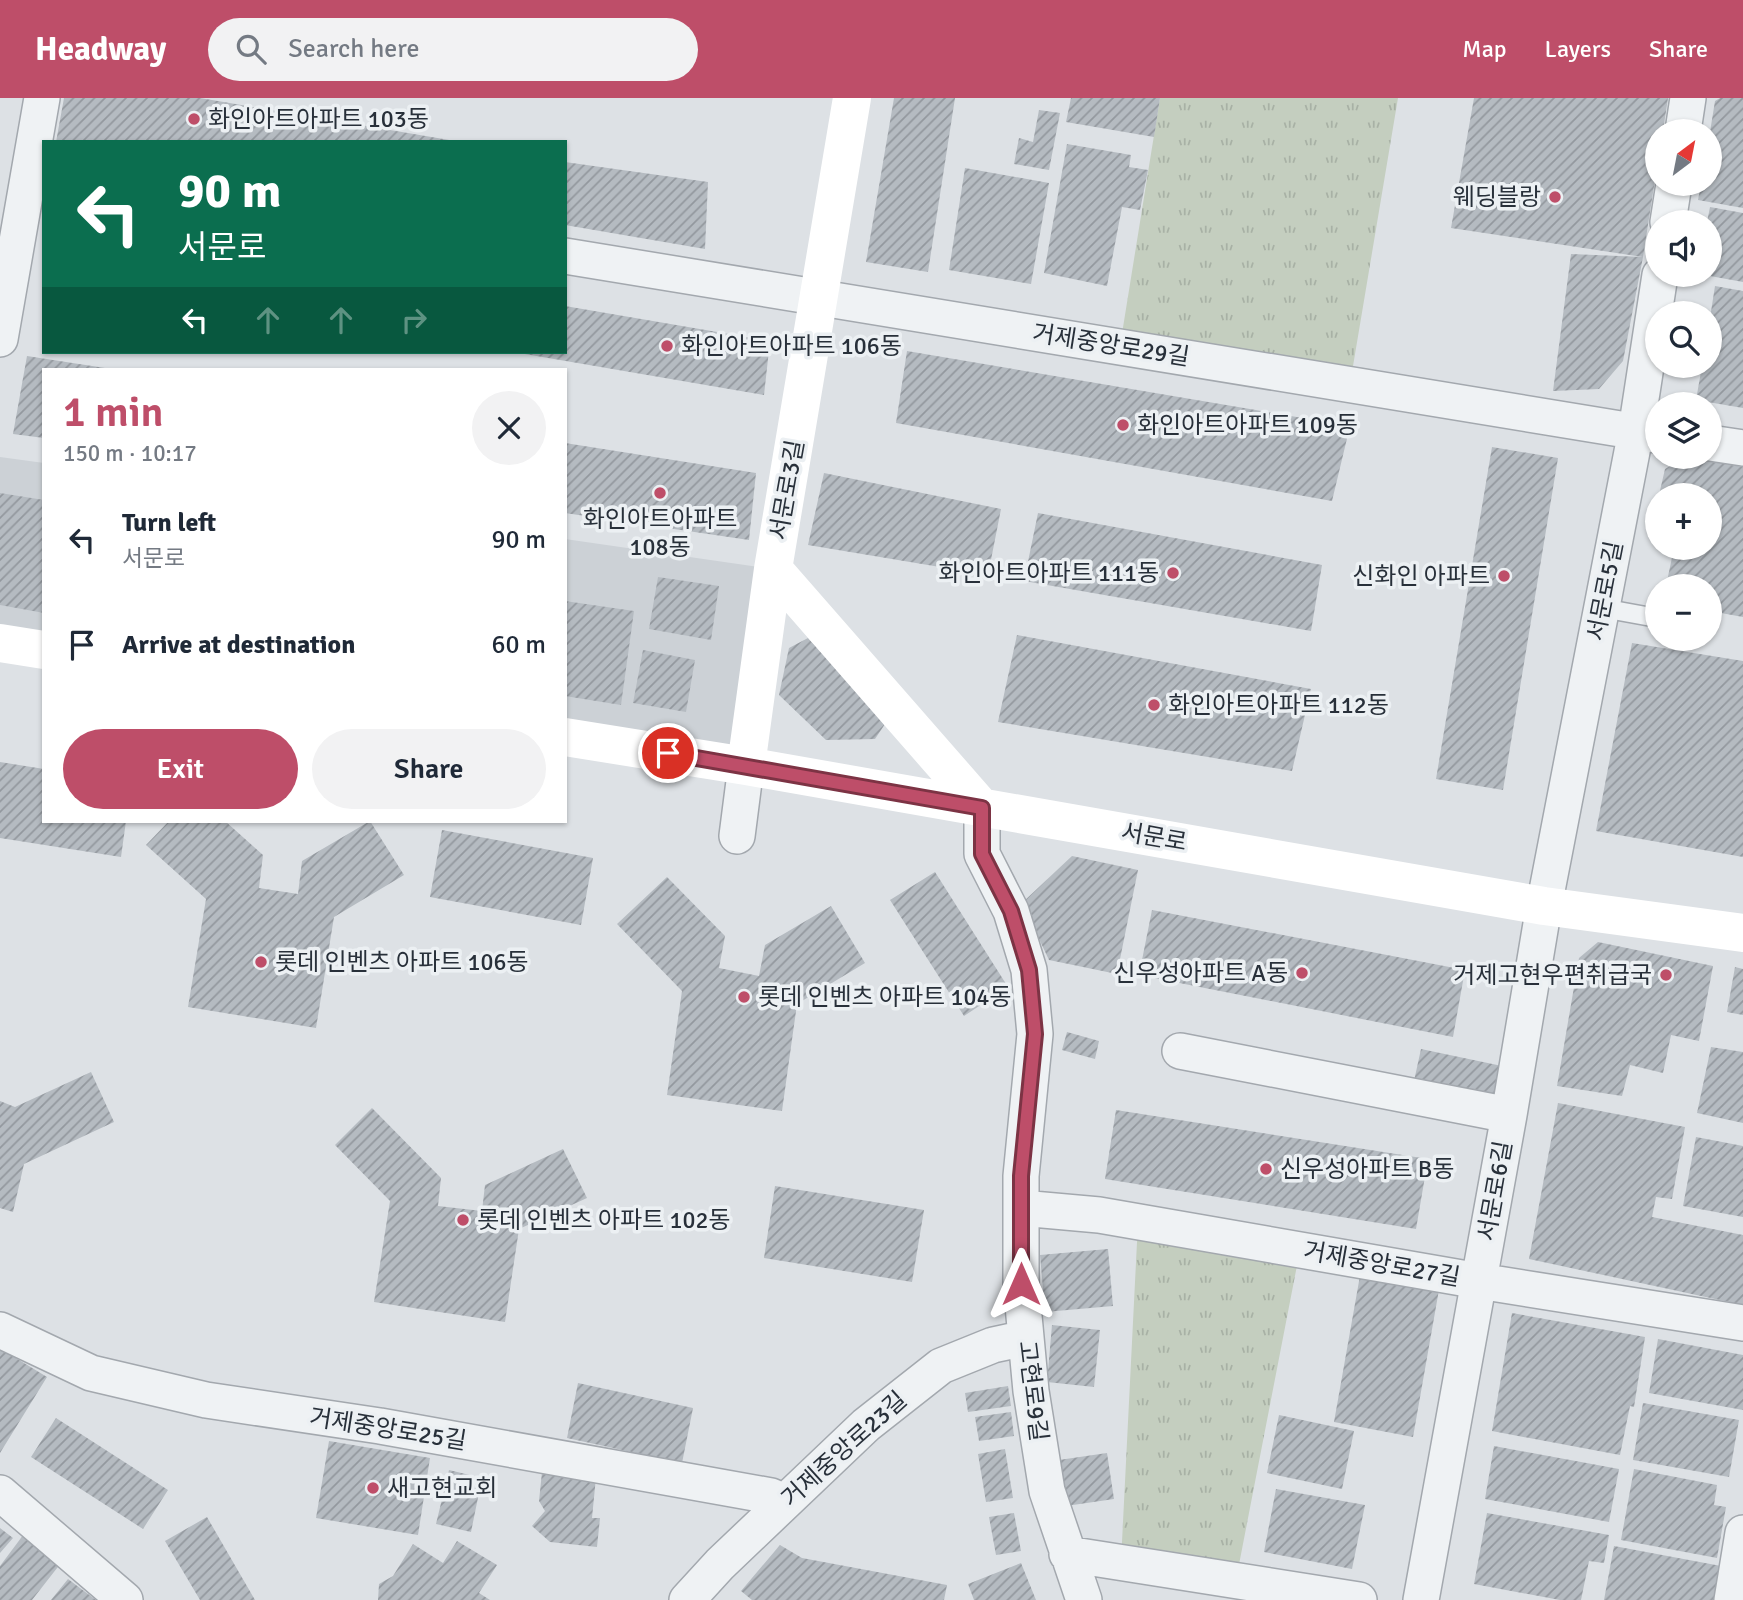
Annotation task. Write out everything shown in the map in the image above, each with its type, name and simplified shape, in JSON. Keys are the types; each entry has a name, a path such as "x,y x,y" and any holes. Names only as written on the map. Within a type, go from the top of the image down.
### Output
{"street":[{"path":"0,339 36,172 42,98"},
{"name":"서문로3길","path":"852,98 773,569 982,808"},
{"path":"1685,119 1688,98"},
{"name":"거제중앙로29길","path":"567,256 1645,433"},
{"name":"서문로5길","path":"1650,392 1659,287"},
{"name":"서문로5길","path":"1544,906 1602,608 1645,437"},
{"path":"1722,445 1743,448"},
{"path":"737,836 773,569"},
{"path":"0,643 42,650"},
{"name":"서문로","path":"567,737 746,766 1544,906 1743,933"},
{"name":"고현로9길","path":"982,808 982,854 1011,911 1029,970 1035,1034 1021,1176 1021,1284 1031,1391 1047,1491 1084,1600"},
{"name":"서문로6길","path":"1421,1600 1544,906"},
{"path":"1180,1051 1509,1115"},
{"name":"거제중앙로27길","path":"1021,1208 1099,1215 1479,1281 1743,1323"},
{"name":"거제중앙로25길","path":"0,1330 91,1373 187,1395 488,1445 771,1496 785,1502"},
{"name":"거제중앙로23길","path":"687,1600 720,1564 866,1425 941,1366 993,1345 1026,1338"},
{"path":"0,1493 125,1600"},
{"path":"1732,1600 1743,1534"},
{"path":"1068,1554 1359,1600"}],"lane":[{"path":"1602,608 1645,616"}],"shaded area":[{"path":"0,457 42,463 42,650 0,643"},
{"path":"567,539 773,569 746,766 567,737"}],"green space":[{"path":"1160,98 1398,98 1350,384 1120,346"},
{"path":"1138,1222 1300,1250 1236,1580 1121,1562"}],"building":[{"name":"화인아트아파트 103동","path":"64,98 200,98 449,140 56,140"},
{"path":"894,98 955,98 928,272 866,262"},
{"path":"1071,98 1160,98 1154,137 1066,122"},
{"name":"웨딩블랑","path":"1474,98 1668,98 1665,119 1645,119 1645,196 1652,196 1650,210 1645,210 1643,257 1451,228"},
{"path":"1720,98 1743,98 1743,208 1698,200 1699,196 1722,196 1722,119 1712,119 1715,101"},
{"path":"1039,110 1060,113 1049,170 1014,164 1019,138 1033,142"},
{"path":"1067,144 1131,155 1129,167 1148,170 1140,210 1122,207 1107,286 1044,273"},
{"path":"567,162 708,182 705,249 567,225"},
{"path":"965,168 1049,183 1031,284 949,270"},
{"path":"1710,207 1743,213 1743,282 1722,278 1722,210 1709,210"},
{"path":"1571,254 1643,257 1623,361 1599,389 1553,391"},
{"path":"1715,287 1743,291 1743,408 1722,404 1722,392 1697,392 1700,378 1722,378 1722,301 1713,301"},
{"name":"화인아트아파트 106동","path":"567,306 770,341 764,395 525,354 567,354"},
{"name":"화인아트아파트 109동","path":"907,351 1350,426 1332,501 896,423"},
{"path":"27,356 105,368 42,368 42,438 13,434"},
{"name":"화인아트아파트 108동","path":"567,443 756,473 749,540 567,513"},
{"name":"신화인 아파트","path":"1492,447 1558,458 1503,790 1436,779"},
{"path":"1722,463 1743,467 1743,617 1722,613 1722,574 1669,574 1671,560 1722,560 1722,483 1662,483 1665,469 1722,469"},
{"name":"화인아트아파트 111동","path":"824,473 1001,509 988,575 808,545"},
{"path":"0,493 42,500 42,613 0,605"},
{"name":"화인아트아파트 111동","path":"1038,513 1322,565 1311,631 1024,581"},
{"path":"658,577 719,586 711,640 649,629"},
{"path":"567,601 634,611 621,705 567,696"},
{"name":"화인아트아파트 112동","path":"1017,635 1311,689 1292,771 998,722"},
{"path":"808,638 887,721 875,739 826,740 779,695 789,648"},
{"path":"1632,643 1645,645 1645,651 1681,651 1743,661 1743,857 1596,831"},
{"path":"643,650 695,660 686,712 633,703"},
{"path":"0,762 42,769 42,823 126,823 121,857 0,838"},
{"name":"롯데 인벤츠 아파트 106동","path":"167,823 227,823 263,855 259,888 298,894 302,861 367,823 371,823 404,875 334,917 316,1028 188,1007 206,899 146,845"},
{"path":"442,830 593,858 581,925 430,897"},
{"path":"1072,856 1138,870 1117,974 1049,960 1022,903"},
{"path":"935,872 1008,987 964,1016 890,900"},
{"name":"롯데 인벤츠 아파트 104동","path":"667,877 725,936 719,968 759,976 765,945 831,906 865,963 797,1004 782,1111 667,1095 682,991 617,924"},
{"name":"신우성아파트 A동","path":"1152,910 1465,970 1453,1037 1139,975"},
{"path":"1598,942 1713,966 1699,1041 1671,1035 1663,1073 1630,1065 1622,1096 1557,1086 1579,958"},
{"path":"1735,967 1743,969 1743,1015 1727,1012"},
{"path":"1067,1032 1099,1041 1095,1059 1062,1050"},
{"path":"1711,1047 1743,1052 1743,1123 1697,1113"},
{"path":"1421,1049 1502,1066 1496,1098 1414,1081"},
{"path":"91,1072 114,1122 24,1164 13,1212 0,1208 0,1101 15,1107"},
{"path":"1558,1103 1685,1127 1672,1199 1656,1197 1652,1217 1743,1235 1743,1305 1529,1259"},
{"name":"롯데 인벤츠 아파트 102동","path":"372,1108 441,1178 438,1206 482,1211 485,1185 563,1149 587,1198 519,1229 505,1322 374,1302 390,1201 335,1145"},
{"name":"신우성아파트 B동","path":"1116,1110 1428,1159 1416,1229 1105,1179"},
{"path":"1696,1137 1743,1146 1743,1217 1683,1206"},
{"path":"775,1186 924,1210 912,1282 764,1258"},
{"path":"1108,1249 1113,1306 1045,1312 1040,1255"},
{"path":"1361,1270 1440,1284 1413,1437 1334,1422"},
{"path":"1512,1313 1645,1337 1634,1407 1630,1406 1620,1455 1492,1431"},
{"path":"1052,1325 1100,1330 1094,1387 1047,1382"},
{"path":"1658,1339 1743,1355 1743,1410 1649,1393"},
{"path":"1,1349 47,1377 0,1453 0,1351"},
{"path":"578,1383 693,1408 682,1463 567,1438"},
{"path":"1008,1386 1011,1406 968,1412 965,1393"},
{"path":"1643,1403 1739,1420 1729,1477 1633,1460"},
{"path":"1011,1412 1014,1436 979,1441 975,1417"},
{"path":"1279,1415 1354,1431 1342,1489 1267,1473"},
{"path":"56,1418 168,1490 143,1529 31,1457"},
{"name":"새고현교회","path":"329,1441 430,1458 418,1535 316,1518"},
{"path":"1494,1446 1619,1469 1609,1522 1485,1499"},
{"path":"1005,1449 1013,1498 986,1502 978,1454"},
{"path":"1107,1453 1114,1499 1066,1506 1059,1460"},
{"path":"1634,1469 1717,1485 1714,1505 1726,1507 1717,1558 1621,1540"},
{"path":"449,1470 482,1478 471,1532 436,1524"},
{"path":"542,1472 596,1477 592,1518 600,1518 597,1547 550,1542 532,1526 545,1511 539,1501"},
{"path":"1276,1489 1365,1505 1352,1569 1264,1552"},
{"path":"1014,1513 1021,1551 996,1555 989,1517"},
{"path":"1487,1513 1609,1535 1604,1563 1589,1561 1581,1600 1560,1600 1474,1584"},
{"path":"207,1517 255,1600 200,1600 165,1541"},
{"path":"0,1528 13,1538 0,1553"},
{"path":"24,1534 61,1563 32,1600 0,1600 0,1566"},
{"path":"457,1541 497,1565 479,1593 490,1600 378,1600 379,1584 393,1576 413,1544 443,1563"},
{"path":"780,1545 802,1558 947,1585 944,1600 752,1600 741,1591"},
{"path":"1614,1546 1721,1566 1715,1600 1604,1600"},
{"path":"1021,1563 1036,1600 974,1600 968,1584"},
{"path":"68,1579 96,1600 51,1600"}],"place":[{"name":"화인아트아파트 103동","path":"194,119"},
{"name":"웨딩블랑","path":"1555,197"},
{"name":"화인아트아파트 106동","path":"667,346"},
{"name":"화인아트아파트 109동","path":"1123,425"},
{"name":"화인아트아파트 108동","path":"660,493"},
{"name":"화인아트아파트 111동","path":"1173,573"},
{"name":"신화인 아파트","path":"1504,576"},
{"name":"화인아트아파트 112동","path":"1154,705"},
{"name":"롯데 인벤츠 아파트 106동","path":"261,962"},
{"name":"신우성아파트 A동","path":"1302,973"},
{"name":"거제고현우편취급국","path":"1666,975"},
{"name":"롯데 인벤츠 아파트 104동","path":"744,997"},
{"name":"신우성아파트 B동","path":"1266,1169"},
{"name":"롯데 인벤츠 아파트 102동","path":"463,1220"},
{"name":"새고현교회","path":"373,1488"}],"route":[{"path":"668,753 982,808 982,854 1011,911 1029,970 1035,1034 1021,1176 1021,1284"}]}
